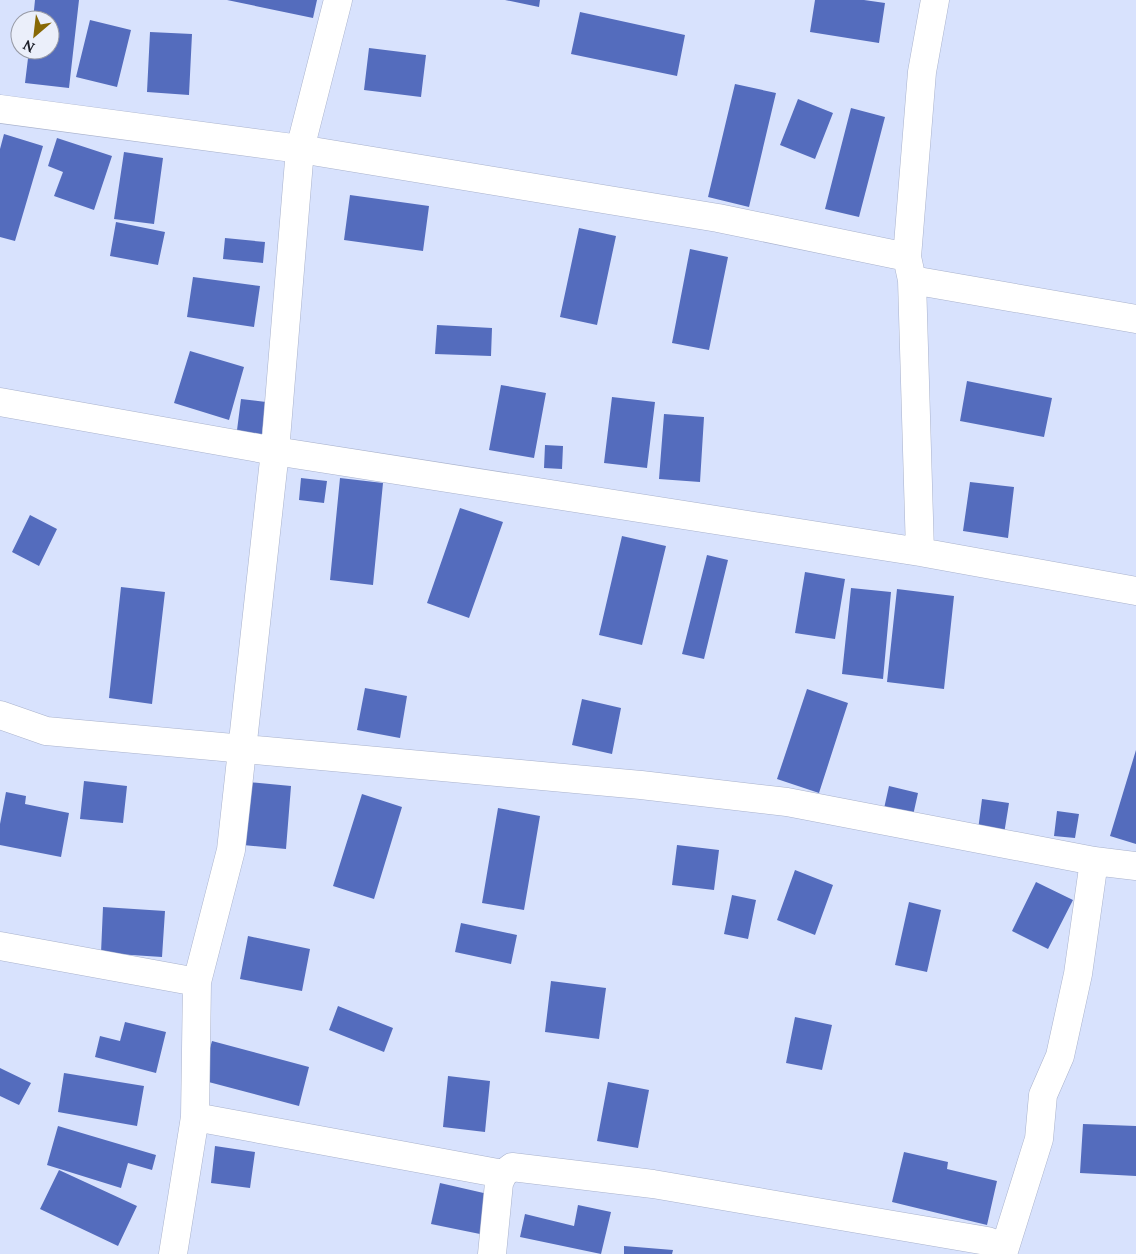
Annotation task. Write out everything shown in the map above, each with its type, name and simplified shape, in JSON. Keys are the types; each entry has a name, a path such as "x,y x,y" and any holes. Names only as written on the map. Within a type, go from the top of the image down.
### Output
{"street":[{"path":"173,1254 195,1117 197,982 231,850 275,451 300,149 338,0"},
{"path":"920,552 909,268 922,72 935,0"},
{"path":"0,109 300,149 718,218 909,268 1136,319"},
{"path":"0,402 275,451 920,552 1136,591"},
{"path":"0,714 46,731 641,785 787,802 1094,862 1136,866"},
{"path":"1003,1254 1039,1139 1043,1095 1062,1047 1078,974 1094,862"},
{"path":"0,946 197,982"},
{"path":"195,1117 503,1174"},
{"path":"492,1254 499,1183 503,1174 512,1167 653,1184 987,1241 998,1245 1003,1254"}],"building":[{"path":"35,0 79,0 69,88 25,83 28,60 60,60 60,10 34,10"},
{"path":"227,0 317,0 313,18"},
{"path":"505,0 540,0 539,7"},
{"path":"815,0 864,0 885,3 879,43 810,32"},
{"path":"580,12 685,35 677,76 571,54"},
{"path":"90,20 131,30 117,87 76,77"},
{"path":"150,32 192,34 189,95 147,92"},
{"path":"369,48 426,55 421,97 364,90"},
{"path":"735,84 776,93 749,207 708,197"},
{"path":"798,99 833,113 815,159 780,145"},
{"path":"851,108 885,117 859,217 825,209"},
{"path":"4,134 43,146 15,241 0,237 0,149"},
{"path":"57,138 112,156 94,210 54,196 63,172 48,166"},
{"path":"124,152 163,158 154,224 114,219"},
{"path":"350,195 429,206 423,251 344,240"},
{"path":"116,222 165,232 158,265 110,256"},
{"path":"579,228 616,236 597,325 560,317"},
{"path":"225,238 265,242 263,263 223,259"},
{"path":"690,249 728,257 709,350 672,343"},
{"path":"193,277 260,286 254,327 187,317"},
{"path":"437,325 492,328 491,356 435,354"},
{"path":"190,351 244,367 229,420 174,403"},
{"path":"967,381 1052,398 1044,437 960,421"},
{"path":"501,385 546,393 534,458 489,450"},
{"path":"612,397 655,402 647,468 604,463"},
{"path":"241,399 266,402 261,441 236,438"},
{"path":"664,414 704,417 700,482 659,479"},
{"path":"545,445 563,446 562,469 544,468"},
{"path":"301,478 327,481 324,503 299,500"},
{"path":"340,478 383,483 373,585 330,580"},
{"path":"970,482 1014,487 1008,538 963,531"},
{"path":"460,508 503,522 469,618 427,603"},
{"path":"30,515 57,529 39,566 12,552"},
{"path":"622,536 666,546 642,645 599,635"},
{"path":"707,555 728,560 704,659 682,654"},
{"path":"805,572 845,579 835,639 795,633"},
{"path":"121,587 165,592 152,704 109,698"},
{"path":"851,588 891,592 883,679 842,674"},
{"path":"897,589 954,596 944,689 887,682"},
{"path":"365,688 407,696 400,738 357,730"},
{"path":"807,689 848,703 819,793 777,779"},
{"path":"582,699 621,708 612,754 572,745"},
{"path":"1136,750 1136,844 1110,836"},
{"path":"84,781 127,786 123,823 80,819"},
{"path":"248,782 291,786 286,849 243,845"},
{"path":"889,786 918,793 912,820 883,813"},
{"path":"6,792 26,796 25,804 69,813 61,857 0,845 0,824"},
{"path":"362,794 402,807 374,899 333,886"},
{"path":"982,799 1009,803 1004,834 978,830"},
{"path":"498,808 540,816 524,910 482,903"},
{"path":"1057,811 1079,814 1075,838 1054,836"},
{"path":"677,845 719,850 714,890 672,885"},
{"path":"795,870 833,885 815,935 777,920"},
{"path":"1036,882 1073,900 1048,949 1012,931"},
{"path":"732,895 756,900 748,939 724,934"},
{"path":"909,902 941,910 927,972 895,965"},
{"path":"103,907 165,911 162,957 101,953"},
{"path":"461,923 517,935 511,964 455,952"},
{"path":"248,936 310,949 302,991 240,979"},
{"path":"551,981 606,988 599,1039 545,1032"},
{"path":"338,1006 393,1028 384,1052 329,1030"},
{"path":"795,1017 832,1025 822,1070 786,1063"},
{"path":"125,1022 166,1032 156,1073 95,1057 100,1036 120,1041"},
{"path":"212,1041 309,1067 299,1106 201,1080"},
{"path":"0,1068 31,1083 19,1105 0,1096"},
{"path":"64,1073 144,1086 137,1126 58,1112"},
{"path":"448,1076 490,1081 485,1132 443,1127"},
{"path":"608,1082 649,1090 638,1148 597,1141"},
{"path":"1083,1124 1136,1126 1136,1176 1080,1173"},
{"path":"58,1126 156,1155 152,1170 128,1163 121,1188 47,1165"},
{"path":"215,1146 255,1152 250,1188 211,1183"},
{"path":"904,1152 948,1162 947,1169 997,1181 987,1225 892,1202"},
{"path":"59,1170 137,1206 118,1246 40,1209"},
{"path":"440,1183 488,1194 480,1234 431,1224"},
{"path":"578,1205 611,1212 601,1254 520,1237 525,1214 574,1226"},
{"path":"624,1246 673,1250 672,1254 624,1254"}]}
